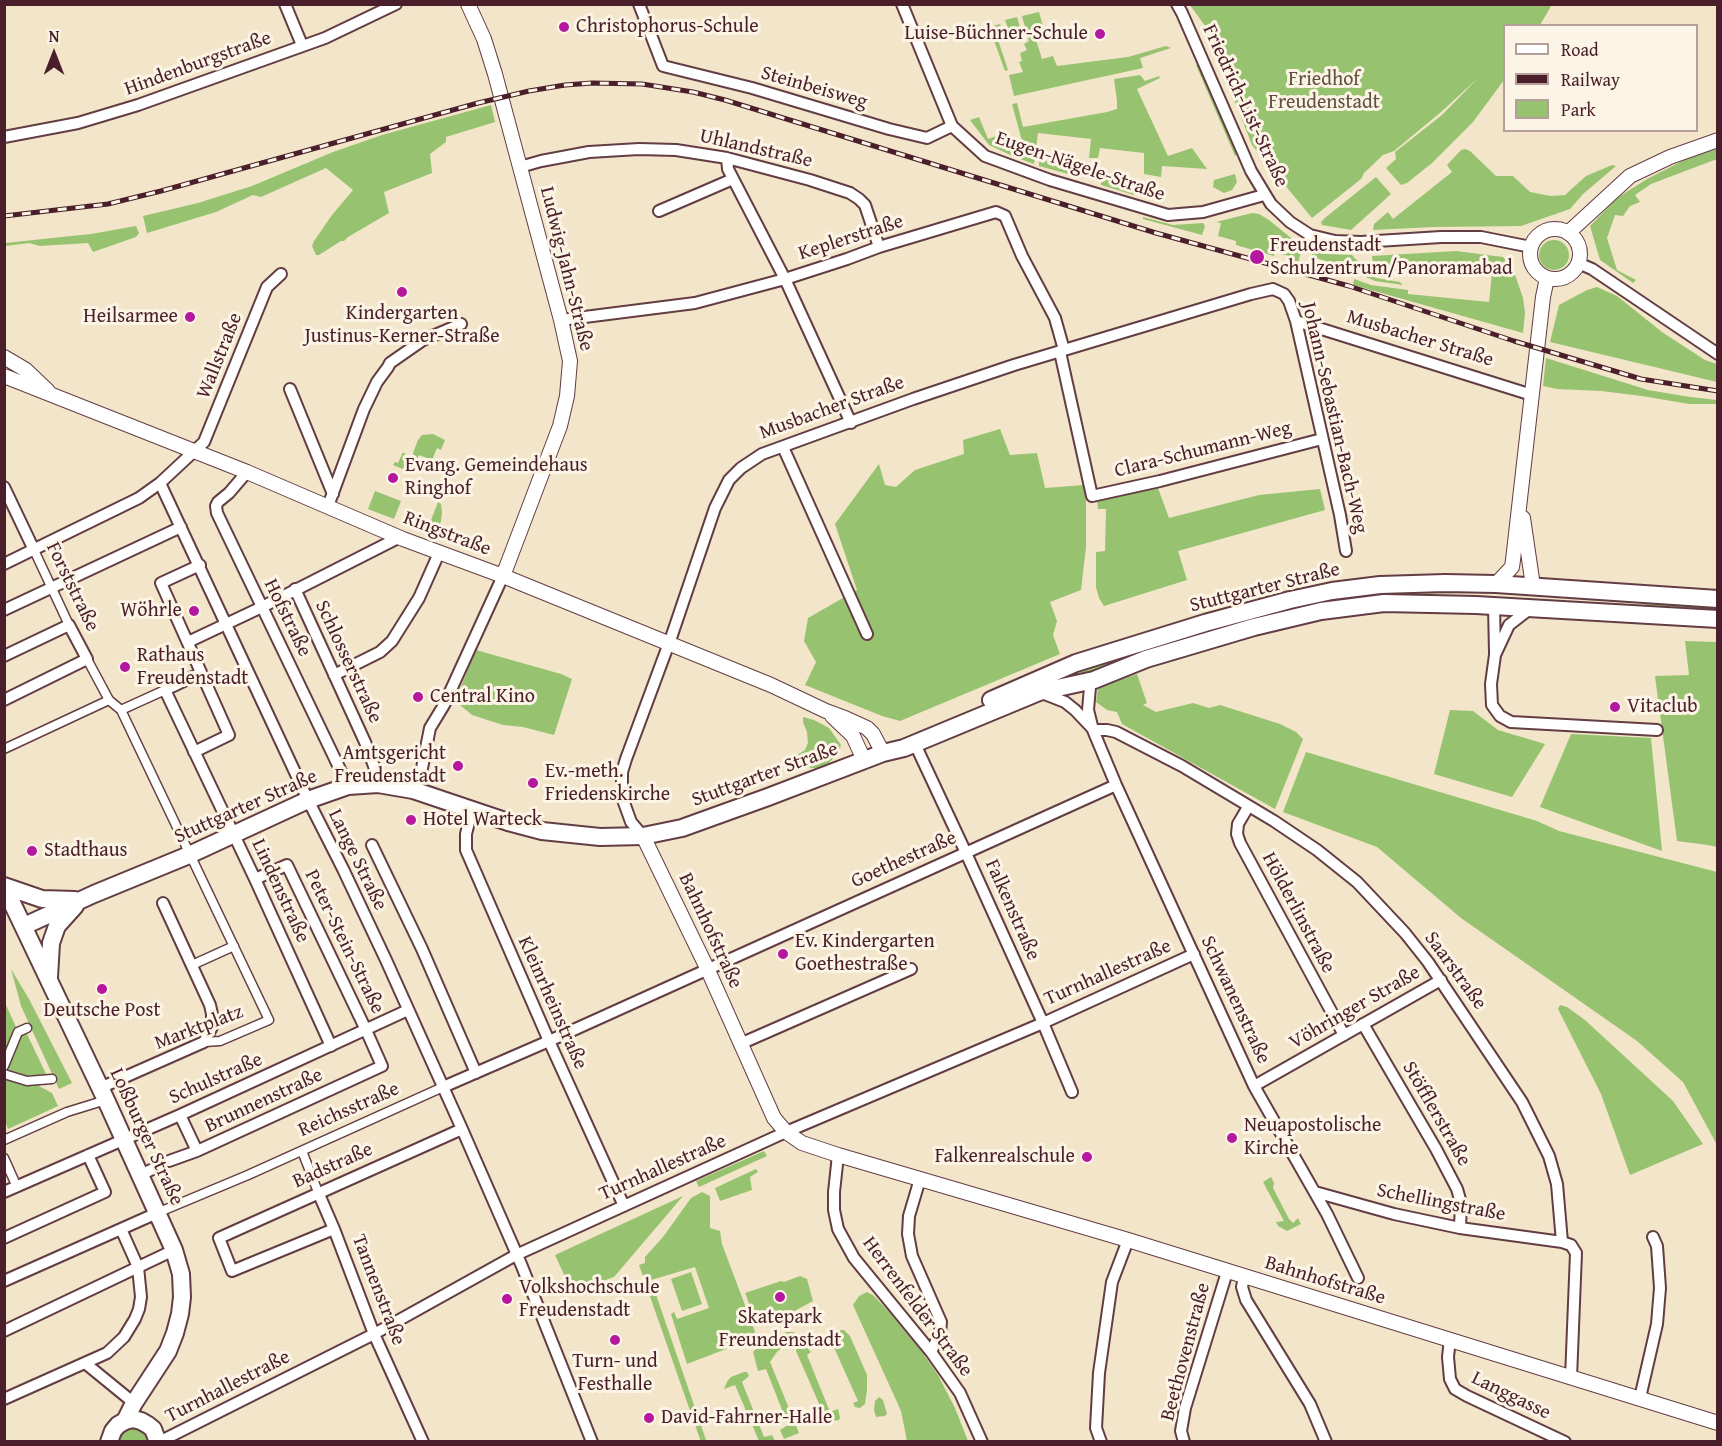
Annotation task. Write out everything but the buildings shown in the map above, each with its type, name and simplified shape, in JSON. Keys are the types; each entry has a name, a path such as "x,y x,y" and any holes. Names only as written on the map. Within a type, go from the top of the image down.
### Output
{"main road":[{"name":"Stuttgarter Straße","path":"883,753 900,739 1076,663 1205,623 1332,591 1380,585 1496,584 1718,599"},
{"path":"1494,606 1496,584"},
{"path":"1531,608 1533,586"},
{"name":"Stuttgarter Straße","path":"24,926 189,855 308,800 348,786 378,784 413,790 542,831 600,837 643,836 682,828 883,753 915,744 1039,692 1094,680 1146,659 1254,627 1321,611 1384,603 1494,606 1718,620"},
{"path":"1039,692 1073,671 1076,663"},
{"name":"Stuttgarter Straße","path":"4,886 42,899 79,901"},
{"name":"Loßburger Straße","path":"4,886 123,1139 146,1172 157,1213 174,1250 182,1281 180,1314 168,1351 125,1421 113,1431 109,1442"},
{"name":"Stuttgarter Straße","path":"49,980 51,943 57,926 79,901"},
{"name":"Loßburger Straße","path":"148,1425 147,1402 155,1372"},
{"path":"125,1421 133,1419 148,1425 158,1442"}],"street":[{"path":"285,4 302,45"},
{"name":"Hindenburgstraße","path":"4,136 78,123 134,107 325,38 396,4"},
{"name":"Ludwig-Jahn-Straße","path":"468,4 484,39 561,320 570,361 567,396 560,426 503,576"},
{"name":"Steinbeisweg","path":"639,4 663,66 752,88 927,138 952,126"},
{"name":"Eugen-Nägele-Straße","path":"902,4 952,126 985,156 1050,180 1168,215 1203,212 1264,195"},
{"name":"Friedrich-List-Straße","path":"1177,4 1251,171 1264,195 1290,222 1310,235 1335,242 1481,237 1531,247"},
{"path":"1568,233 1630,176 1670,157 1718,140"},
{"name":"Uhlandstraße","path":"519,167 589,152 639,149 676,150 727,158 849,193 865,205 879,247"},
{"path":"727,158 728,170 784,279 851,423"},
{"path":"659,211 733,179"},
{"name":"Keplerstraße","path":"561,320 695,303 784,279 879,247 996,212 1005,216 1022,256 1055,318 1092,496"},
{"path":"1549,230 1568,233 1577,242 1580,250 1578,263 1573,272 1559,279 1547,278 1536,271 1530,255 1535,240 1549,230"},
{"path":"1578,263 1592,269 1718,354"},
{"name":"Wallstraße","path":"4,564 139,498 160,483 204,442 267,287 281,274"},
{"path":"1496,584 1512,567 1547,278"},
{"name":"Musbacher Straße","path":"643,836 631,822 622,797 622,772 715,508 729,480 741,468 762,454 958,383 1251,294 1273,289 1284,294"},
{"name":"Johann-Sebastian-Bach-Weg","path":"1284,294 1296,321 1346,551"},
{"name":"Musbacher Straße","path":"1296,321 1532,395"},
{"path":"331,500 368,401 390,363 423,340 461,324"},
{"name":"Ringstraße","path":"4,357 26,370 54,397"},
{"path":"25,385 26,370"},
{"name":"Ringstraße","path":"4,376 193,452 331,500 400,537 503,576 771,685 867,728 873,734 883,753"},
{"path":"290,389 331,500"},
{"name":"Clara-Schumann-Weg","path":"1092,496 1322,439"},
{"path":"783,447 867,634"},
{"name":"Hofstraße","path":"247,472 218,502 217,513 348,786"},
{"name":"Lange Straße","path":"160,483 308,800 343,869 462,1129 592,1442"},
{"name":"Forststraße","path":"4,487 9,509 34,550 69,625 109,700"},
{"path":"1520,501 1533,586"},
{"path":"4,610 182,527"},
{"path":"188,642 400,537"},
{"path":"334,675 380,652 392,641 419,598 439,553"},
{"path":"194,752 230,735 162,583 200,565"},
{"path":"413,790 420,778 430,728 444,705 503,576"},
{"name":"Schlosserstraße","path":"295,589 365,742 378,784"},
{"path":"1494,606 1495,655 1491,684 1492,705 1500,716 1510,722 1657,730"},
{"path":"1495,655 1509,625 1531,608"},
{"path":"4,656 69,625"},
{"path":"4,700 87,659"},
{"path":"121,710 201,673"},
{"name":"Schwanenstraße","path":"1094,680 1089,693 1088,710 1093,730 1116,784 1254,1086 1315,1192 1358,1278"},
{"name":"Lindenstraße","path":"165,690 331,1046"},
{"name":"Schwanenstraße","path":"1039,692 1065,702 1076,710 1093,730"},
{"path":"4,749 109,700"},
{"name":"Marktplatz","path":"4,1140 84,1105 204,1042 220,1041 269,1020 121,710 109,700"},
{"name":"Ringstraße","path":"826,711 853,736 864,760"},
{"name":"Saarstraße","path":"1093,730 1116,732 1182,766 1248,807 1274,820 1317,850 1357,882 1405,933 1441,980 1522,1102 1550,1156 1557,1184 1562,1242 1571,1245 1576,1253 1571,1378"},
{"name":"Falkenstraße","path":"915,744 1043,1023 1072,1092"},
{"name":"Goethestraße","path":"707,968 1116,784"},
{"name":"Hölderlinstraße","path":"1248,807 1238,824 1237,834 1240,843 1344,1035"},
{"name":"Kleinrheinstraße","path":"472,810 466,834 466,850 624,1206"},
{"name":"Bahnhofstraße","path":"643,836 707,968 774,1118 786,1132 802,1143 1128,1240 1718,1423"},
{"path":"372,845 422,949 476,1073"},
{"name":"Peter-Stein-Straße","path":"255,879 286,865 382,1066"},
{"path":"163,903 212,1014 212,1027 204,1042"},
{"path":"192,965 234,946"},
{"name":"Turnhallestraße","path":"158,1442 374,1334 516,1255 786,1132 1043,1023 1194,954"},
{"name":"Reichsstraße","path":"4,1281 302,1151 707,968"},
{"path":"740,1044 911,969"},
{"name":"Vöhringer Straße","path":"1254,1086 1441,980"},
{"name":"Schulstraße","path":"4,1192 180,1115 408,1010"},
{"name":"Stöfflerstraße","path":"1363,1024 1436,1149 1457,1190 1461,1203 1460,1228"},
{"path":"4,1066 18,1032 27,1028"},
{"name":"Brunnenstraße","path":"180,1115 197,1151 382,1066"},
{"path":"4,1074 27,1081 52,1079"},
{"name":"Badstraße","path":"334,1229 232,1271 219,1238 462,1129"},
{"path":"169,1161 197,1151"},
{"name":"Tannenstraße","path":"302,1151 374,1334 423,1442"},
{"path":"4,1238 105,1192 88,1155"},
{"name":"Herrenfelder Straße","path":"838,1155 834,1192 834,1210 838,1229 854,1258 931,1352 960,1393 982,1442"},
{"path":"4,1158 17,1187"},
{"path":"920,1179 909,1216 908,1234 912,1256 941,1323 940,1333 931,1352"},
{"name":"Schellingstraße","path":"1315,1192 1394,1214 1460,1228 1562,1242"},
{"path":"4,1399 106,1353 124,1337 135,1319 141,1297 138,1267 121,1229"},
{"path":"1640,1398 1657,1324 1660,1288 1657,1246 1653,1237"},
{"path":"1101,1442 1096,1428 1099,1373 1112,1282 1128,1240"},
{"path":"4,1331 174,1250"},
{"name":"Beethovenstraße","path":"1184,1442 1181,1431 1185,1408 1227,1272"},
{"path":"1244,1277 1242,1287 1245,1300 1310,1404 1326,1442"},
{"name":"Langgasse","path":"1450,1340 1448,1357 1450,1379 1455,1389 1565,1442"},
{"path":"85,1363 134,1403"}],"green space":[{"name":"Friedhof Freudenstadt","path":"1190,5 1551,5 1541,24 1503,24 1503,81 1473,122 1432,163 1407,183 1401,185 1386,168 1396,159 1395,152 1442,115 1478,78 1394,151 1383,155 1364,173 1361,179 1312,218 1252,145 1205,26"},
{"path":"1039,12 1046,37 1036,40 1042,59 1053,56 1057,66 1128,57 1166,46 1171,48 1140,58 1143,68 1014,96 1009,75 1023,72 1019,62 1022,61 1020,53 1027,50 1024,44 1029,41 1022,16"},
{"path":"1017,17 1021,31 1012,39 1005,20"},
{"path":"1000,24 1003,33 997,37 1008,70 1005,71 991,32 971,37 970,33"},
{"path":"1200,64 1237,154 1235,156 1196,65"},
{"path":"1140,75 1145,81 1159,76 1160,78 1137,89 1168,156 1192,148 1207,169 1162,166 1161,177 1144,174 1144,153 1100,148 1098,158 1089,158 1091,139 1038,133 1034,164 989,145 970,120 979,117 988,139 996,136 1000,147 1012,144 1022,141 1012,104 1017,103 1023,127 1107,112 1117,109 1114,79"},
{"path":"491,105 495,122 446,137 446,142 430,154 432,173 384,192 389,213 319,255 316,255 312,246 314,241 353,190 326,168 261,197 253,195 216,212 147,233 143,216 198,203 252,186 333,152 382,135"},
{"path":"1465,149 1496,176 1513,176 1530,192 1551,196 1565,195 1586,176 1612,165 1616,166 1583,194 1570,209 1521,226 1373,230 1374,224 1388,212 1393,219 1452,172 1447,165 1461,150"},
{"path":"1717,149 1717,159 1651,184 1635,195 1640,202 1630,206 1623,216 1615,215 1607,238 1617,270 1636,280 1633,283 1600,260 1590,226 1617,198 1647,179 1692,156"},
{"path":"1039,160 1075,164 1072,175 1039,166"},
{"path":"1235,174 1237,182 1232,190 1224,193 1213,187 1214,180"},
{"path":"1101,175 1138,180 1134,195 1101,185"},
{"path":"1376,177 1391,194 1351,230 1322,225 1321,222 1326,217"},
{"path":"1252,213 1269,220 1302,247 1298,263 1288,260 1289,256 1275,252 1274,256 1236,245 1236,241 1218,236 1221,223 1216,222"},
{"path":"1143,217 1173,225 1203,223 1205,226 1202,235 1143,219"},
{"path":"136,226 139,233 136,237 93,252 88,243 40,246 29,243 5,246 5,243 91,234"},
{"path":"1554,240 1565,244 1569,255 1565,266 1554,270 1543,266 1539,255 1543,244"},
{"path":"1310,250 1328,254 1352,255 1370,275 1400,282 1403,285 1375,281 1357,271 1313,257"},
{"path":"1456,251 1503,257 1512,266 1523,298 1525,313 1523,333 1353,285 1354,279 1371,285 1408,290 1408,294 1489,302 1492,273 1411,264 1410,272 1386,270 1373,263 1372,256"},
{"path":"1597,287 1617,296 1662,332 1705,360 1717,364 1717,382 1550,342 1559,305"},
{"path":"1546,358 1648,390 1717,400 1717,404 1689,404 1642,396 1543,386"},
{"path":"1000,429 1010,455 1037,453 1045,488 1084,485 1086,547 1081,590 1050,602 1057,621 1053,635 1060,654 900,721 805,685 816,662 804,641 808,618 857,590 835,524 879,464 885,485 896,487 915,470 964,454 963,440"},
{"path":"433,434 445,440 441,450 437,448 432,460 419,455 416,461 413,453 418,440 422,435"},
{"path":"403,452 406,464 413,468 412,473 393,465 395,462 398,463"},
{"path":"1158,488 1169,518 1259,495 1320,489 1325,510 1178,551 1187,580 1104,606 1096,587 1096,552 1105,551 1106,509 1098,509 1097,500"},
{"path":"375,491 401,501 394,519 368,509"},
{"path":"438,502 441,504 441,521 434,538 425,536"},
{"path":"1405,592 1475,593 1351,597 1303,608 1170,646 1168,642 1279,610 1351,596"},
{"path":"1556,600 1642,605 1664,602 1717,605 1717,611"},
{"path":"1685,641 1717,642 1717,847 1677,841 1655,676 1689,675"},
{"path":"1162,644 1162,647 1080,675 1081,669"},
{"path":"476,650 572,679 554,735 523,727 503,725 472,715 460,705 456,699"},
{"path":"1137,674 1147,703 1143,705 1156,712 1193,703 1209,708 1220,705 1280,724 1296,732 1303,739 1275,809 1122,724 1117,712 1107,710 1096,702 1098,689"},
{"path":"1450,710 1473,711 1498,730 1545,744 1512,797 1434,774"},
{"path":"803,717 829,728 841,745 839,752 829,763 817,768 811,768 794,760 794,757 805,750 808,743"},
{"path":"1571,734 1651,738 1662,851 1540,807"},
{"path":"1306,752 1537,821 1559,831 1717,872 1717,1145 1683,1082 1637,1041 1461,918 1377,847 1283,812"},
{"path":"11,969 72,1083 59,1089 21,1006"},
{"path":"5,1003 17,1029 5,1060"},
{"path":"1560,1005 1567,1007 1585,1020 1673,1101 1703,1144 1630,1175 1601,1094 1558,1009"},
{"path":"26,1032 47,1076 32,1078 5,1072 20,1035"},
{"path":"5,1076 37,1085 52,1093 58,1106 8,1129 5,1121"},
{"path":"764,1151 767,1156 699,1187 696,1181"},
{"path":"756,1169 758,1172 750,1177 752,1190 720,1201 715,1188"},
{"path":"1271,1177 1274,1183 1273,1188 1289,1219 1293,1223 1298,1218 1301,1224 1287,1231 1278,1226 1276,1222 1284,1221 1263,1182"},
{"path":"702,1192 710,1196 710,1228 720,1231 722,1244 757,1337 687,1364 671,1314 674,1312 677,1319 709,1308 695,1267 651,1280 706,1440 701,1442 639,1265 645,1263 645,1257 663,1237 691,1198"},
{"path":"683,1196 614,1277 572,1292 555,1255"},
{"path":"691,1272 702,1304 682,1311 671,1279"},
{"name":"Skatepark Freundenstadt","path":"800,1276 807,1279 813,1301 787,1315 756,1322 745,1293"},
{"path":"867,1292 873,1295 889,1312 938,1375 955,1408 968,1441 907,1441 901,1411 853,1305 859,1296"},
{"path":"838,1330 844,1330 850,1336 867,1375 865,1404 860,1408 855,1407 853,1403 858,1401 832,1343 826,1346 829,1335"},
{"path":"794,1332 795,1336 777,1352 770,1362 799,1433 784,1439 780,1430 788,1425 766,1369 758,1371 753,1352 766,1340"},
{"path":"804,1344 811,1352 807,1355 830,1412 838,1409 839,1420 827,1422 796,1351 796,1347"},
{"path":"747,1372 749,1376 742,1382 764,1437 772,1435 775,1441 759,1441 735,1385 724,1389 731,1377"},
{"path":"879,1397 883,1400 887,1414 876,1417 875,1401"},
{"path":"129,1427 144,1430 150,1441 117,1442 121,1432"}],"tunnel":[{"path":"153,1169 169,1161"}],"railway":[{"path":"4,216 108,204 529,91 592,83 642,84 725,100 1156,233 1349,286 1514,341 1641,379 1718,391"}],"place":[{"name":"Christophorus-Schule","path":"564,27"},
{"name":"Luise-Büchner-Schule","path":"1100,34"},
{"name":"Freudenstadt Schulzentrum/Panoramabad","path":"1257,257"},
{"name":"Kindergarten Justinus-Kerner-Straße","path":"402,292"},
{"name":"Heilsarmee","path":"190,317"},
{"name":"Evang. Gemeindehaus Ringhof","path":"393,478"},
{"name":"Wöhrle","path":"194,611"},
{"name":"Rathaus Freudenstadt","path":"125,667"},
{"name":"Central Kino","path":"418,697"},
{"name":"Vitaclub","path":"1615,707"},
{"name":"Amtsgericht Freudenstadt","path":"458,766"},
{"name":"Ev.-meth. Friedenskirche","path":"533,783"},
{"name":"Hotel Warteck","path":"411,820"},
{"name":"Stadthaus","path":"32,851"},
{"name":"Ev. Kindergarten Goethestraße","path":"783,954"},
{"name":"Deutsche Post","path":"102,989"},
{"name":"Neuapostolische Kirche","path":"1232,1138"},
{"name":"Falkenrealschule","path":"1087,1157"},
{"name":"Skatepark Freundenstadt","path":"780,1297"},
{"name":"Volkshochschule Freudenstadt","path":"507,1299"},
{"name":"Turn- und Festhalle","path":"615,1340"},
{"name":"David-Fahrner-Halle","path":"649,1418"}]}
